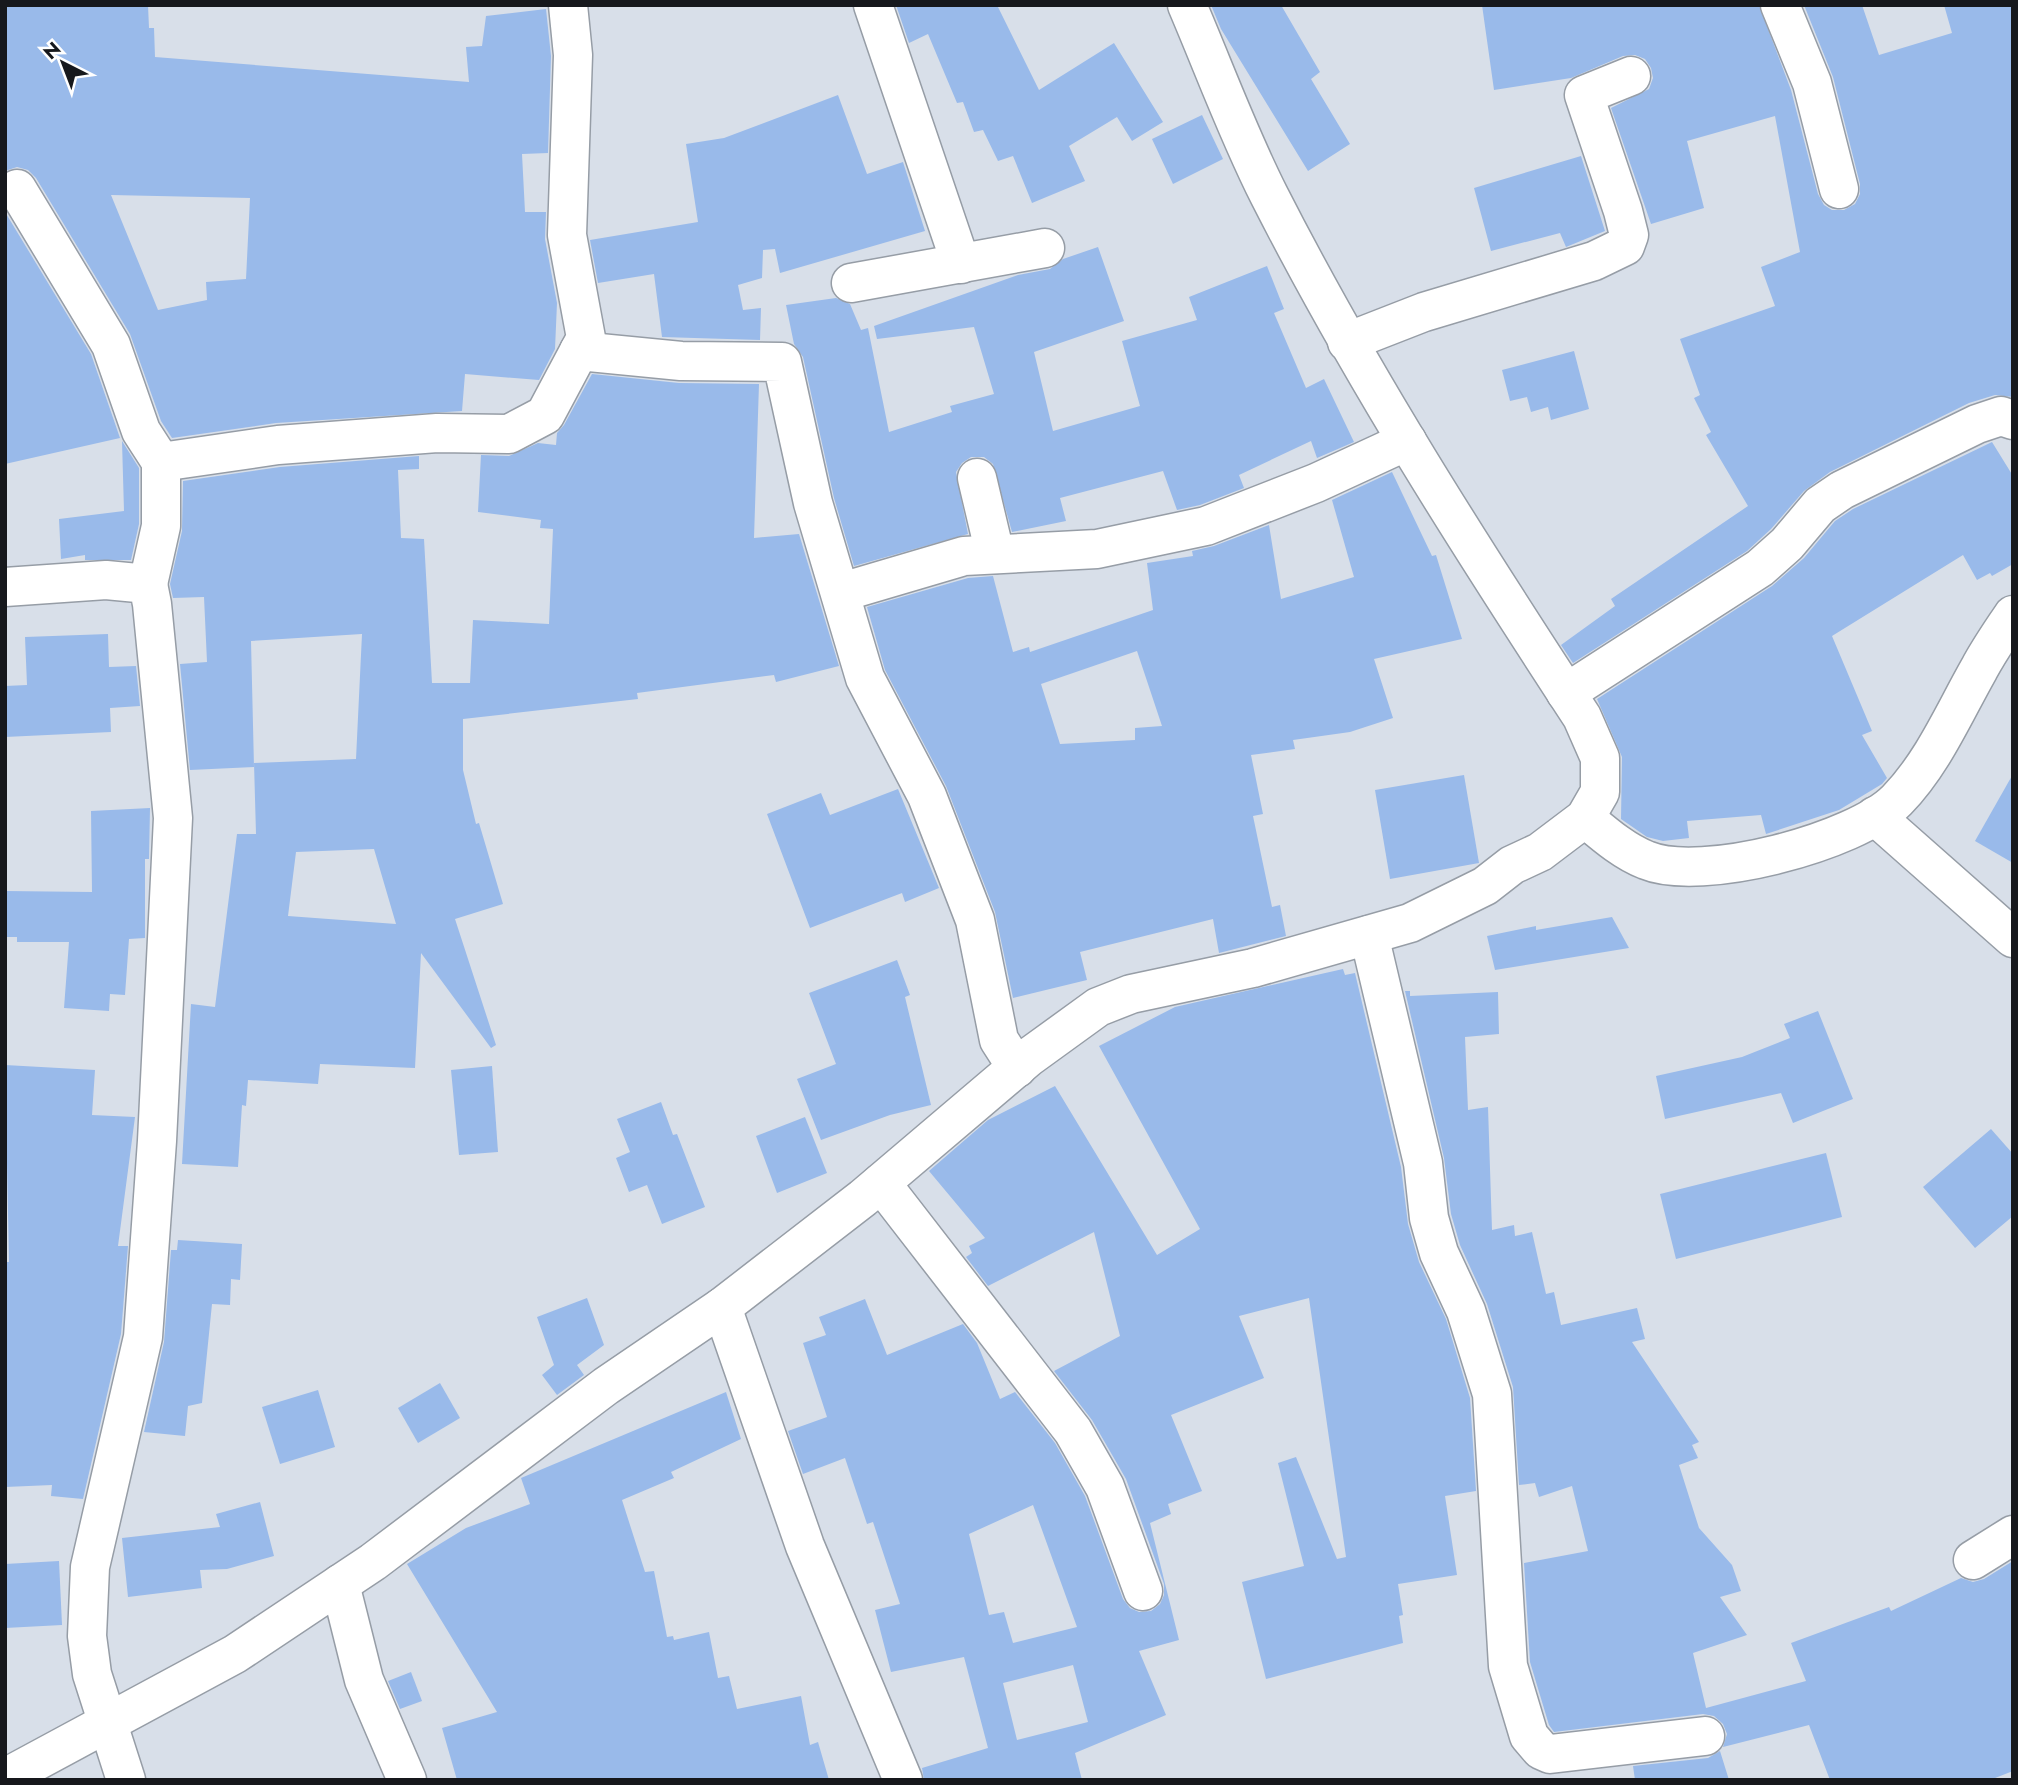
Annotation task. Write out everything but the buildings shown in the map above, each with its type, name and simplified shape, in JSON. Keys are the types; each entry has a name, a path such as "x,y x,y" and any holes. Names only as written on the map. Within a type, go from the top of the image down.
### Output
{"street":[{"path":"161,462 278,445 437,433 509,434 545,415 586,338 567,235 573,55 568,5"},
{"path":"873,5 961,264"},
{"path":"5,1778 235,1654 340,1584 606,1386 722,1307 881,1183 1017,1068 1098,1007 1131,994 1253,968 1410,923 1485,886 1512,865 1540,852 1585,818 1600,792 1600,758 1582,717 1406,441 1347,342 1267,192 1187,5"},
{"path":"1780,5 1812,82 1839,189"},
{"path":"1347,342 1424,312 1594,261 1625,246 1629,235 1623,211 1584,95 1631,76"},
{"path":"18,190 111,345 141,431 161,462 161,526 148,584 173,818 163,1032 143,1336 90,1567 87,1636 92,1674 126,1780"},
{"path":"851,283 1045,248"},
{"path":"579,351 681,361 782,362 813,503 842,592 865,678 927,796 975,920 999,1040 1017,1068"},
{"path":"1566,693 1760,569 1787,544 1820,505 1842,490 1984,421 2001,416 2013,420"},
{"path":"842,592 964,556 1097,549 1206,526 1316,483 1406,441"},
{"path":"977,478 995,554"},
{"path":"5,587 106,580 148,584"},
{"path":"1585,818 1629,852 1648,862 1729,866 1855,830 1896,801 1931,757 1980,665 2013,615"},
{"path":"1875,816 2013,939"},
{"path":"1369,935 1423,1163 1429,1218 1439,1253 1466,1311 1492,1394 1508,1666 1522,1720 1529,1736 1541,1750 1549,1754 1704,1736"},
{"path":"881,1183 1073,1431 1105,1487 1143,1591"},
{"path":"722,1307 805,1546 903,1780"},
{"path":"1973,1560 2013,1535"},
{"path":"340,1584 365,1680 407,1780"}]}
